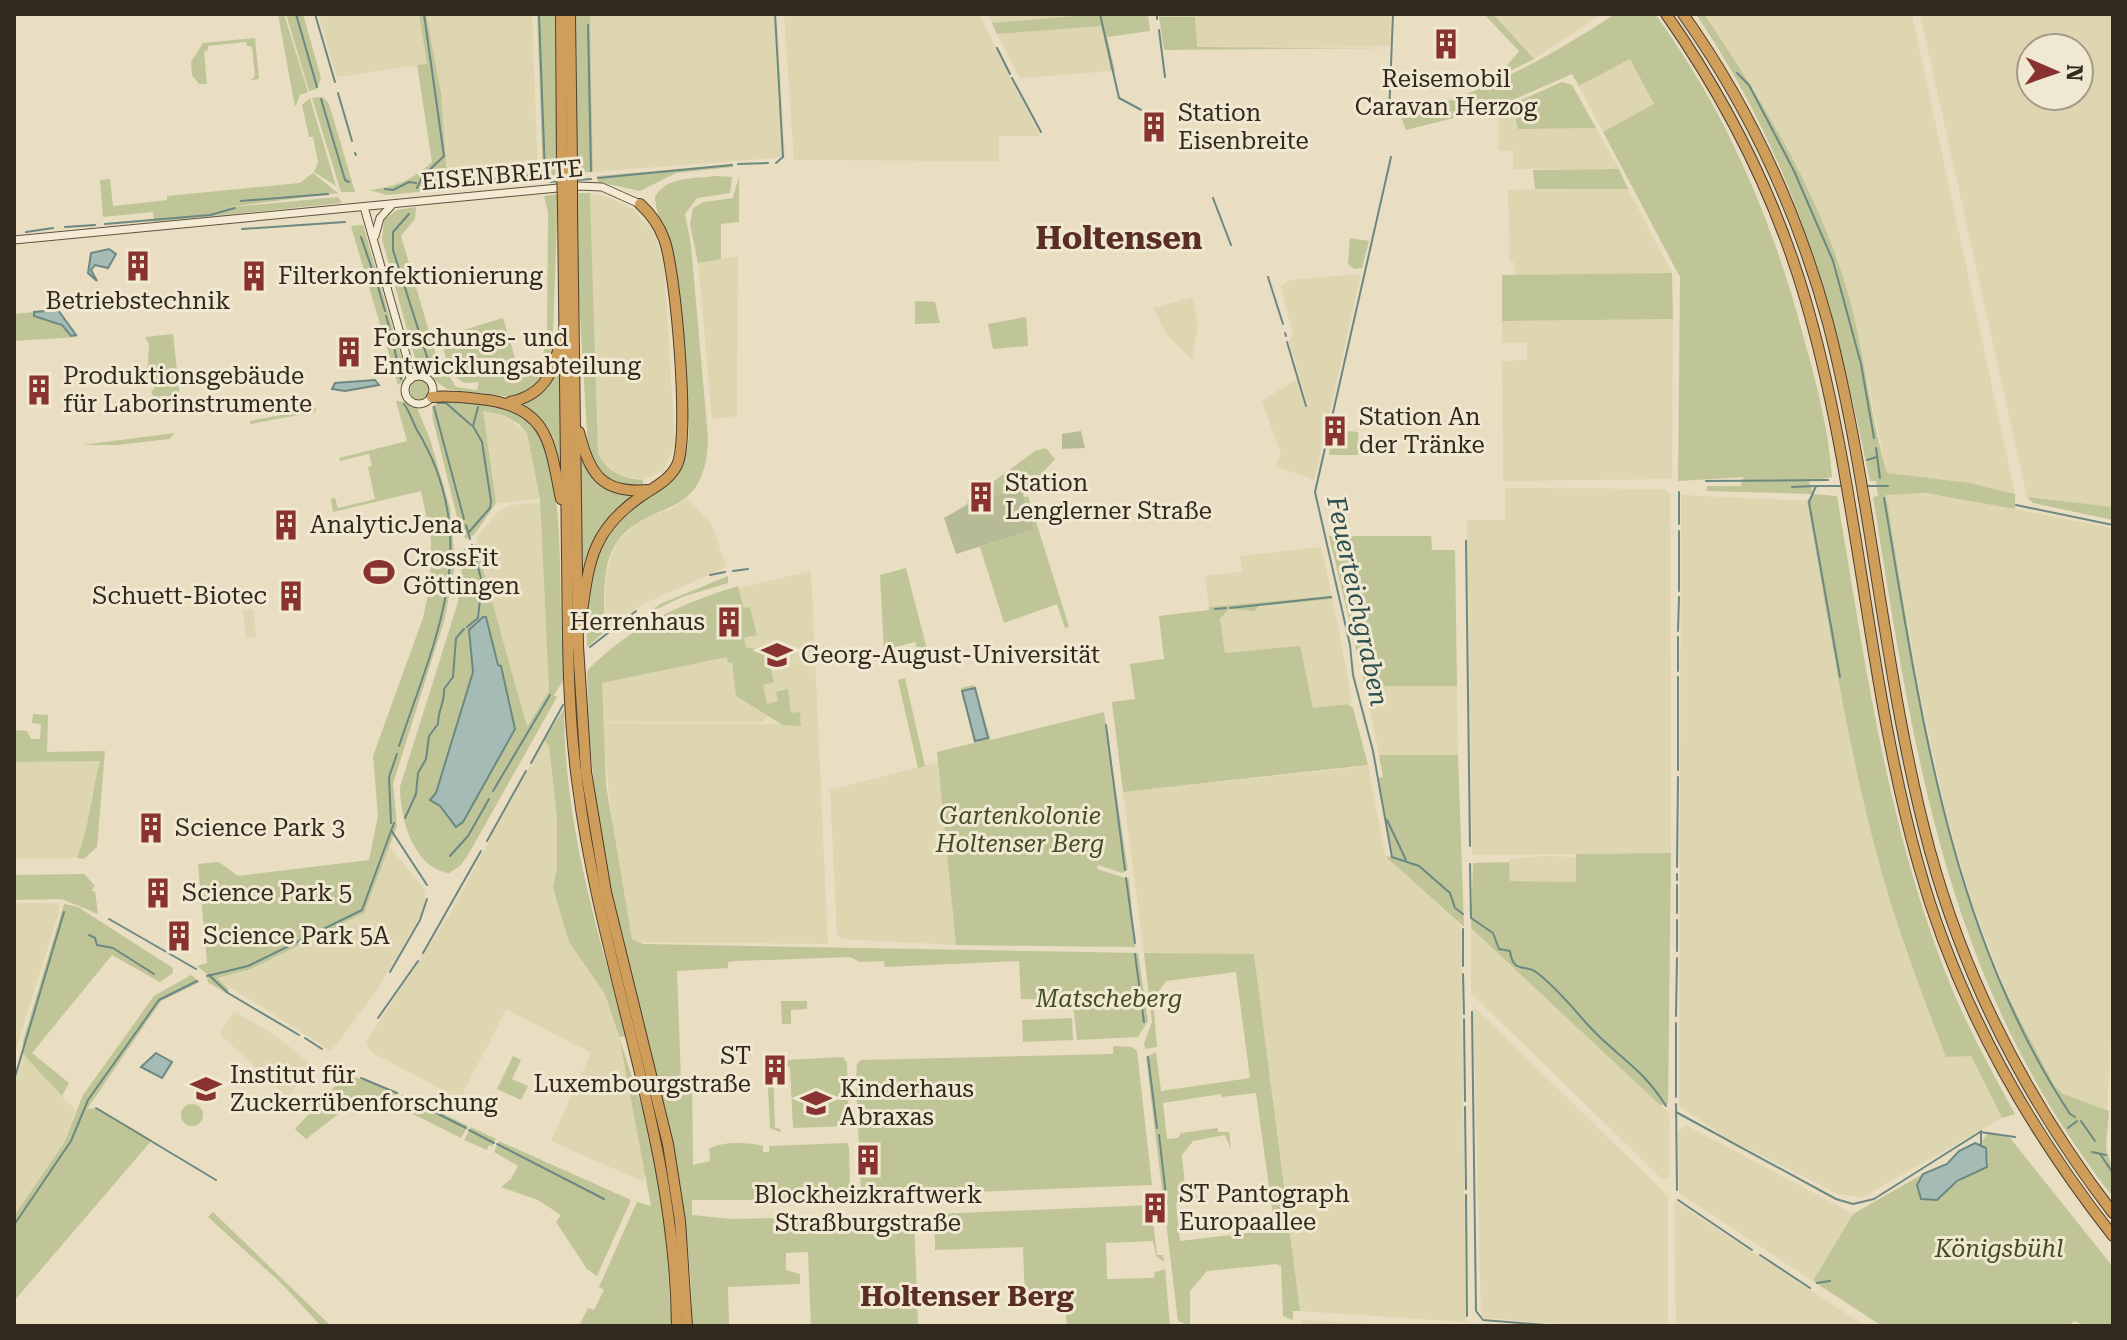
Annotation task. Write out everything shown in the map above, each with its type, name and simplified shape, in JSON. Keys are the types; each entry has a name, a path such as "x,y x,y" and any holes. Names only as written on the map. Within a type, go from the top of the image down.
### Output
{"highway":[{"path":"561,14 575,417 580,710 593,830 670,1154 683,1251 687,1326"},
{"path":"567,166 570,14"},
{"path":"1666,14 1728,113 1777,218 1812,325 1840,453 1900,789 1941,936 1971,1008 2013,1091 2063,1171 2113,1236"},
{"path":"1683,14 1749,123 1799,234 1827,322 1865,506 1916,794 1949,912 1980,992 2018,1069 2063,1144 2113,1213"},
{"path":"578,646 588,571 601,532 620,512 667,479 678,461 683,423 668,250 656,221 640,204"},
{"path":"568,208 564,326 568,658 572,722 591,869 635,1044 665,1182 677,1326"},
{"path":"506,403 531,396 545,383 553,371 564,326"},
{"path":"433,392 506,403 528,412 543,431 553,456 566,524"},
{"path":"575,417 587,461 595,474 622,490 651,490"},
{"path":"624,966 635,1044"}],"main road":[{"name":"EISENBREITE","path":"14,240 591,186 618,192 640,204"},
{"path":"374,242 380,218 394,205"},
{"path":"364,207 407,358 410,380 405,390 411,402 422,404 433,392 428,379 418,376 407,358"},
{"path":"410,380 418,376"}],"shaded area":[{"path":"318,14 419,14 427,64 337,77"},
{"path":"426,14 532,14 538,174 448,181 441,93"},
{"path":"590,14 777,14 785,157 593,172"},
{"path":"784,14 979,14 1040,136 999,136 999,161 794,160"},
{"path":"988,14 1098,14 1098,15 992,23"},
{"path":"1158,14 1391,14 1390,46 1196,47 1195,17 1159,17"},
{"path":"1493,14 1602,14 1534,59"},
{"path":"1704,14 1912,14 2015,494 1970,483 1887,474 1853,311 1835,254 1814,204"},
{"path":"1920,14 2113,14 2113,507 2027,497"},
{"path":"1101,26 1111,71 1020,78 997,34"},
{"path":"1630,59 1654,104 1603,132 1579,86"},
{"path":"1512,104 1518,129 1596,128 1619,169 1513,169 1513,151 1499,151 1498,110"},
{"path":"1628,189 1672,273 1515,275 1514,262 1510,262 1508,190"},
{"path":"590,193 633,209 654,233 664,262 675,446 663,471 643,480 614,474 598,453"},
{"path":"738,256 737,416 712,419 698,263"},
{"path":"1361,274 1314,480 1275,466 1281,454 1262,401 1297,379 1304,405 1308,405 1289,341 1293,336 1281,286 1290,280"},
{"path":"1193,297 1198,326 1192,359 1168,336 1153,308"},
{"path":"1673,319 1672,479 1503,481 1502,361 1527,360 1527,343 1502,343 1502,321"},
{"path":"482,411 503,415 527,433 540,499 496,503"},
{"path":"1505,488 1664,489 1670,493 1671,853 1472,855 1467,520 1505,520"},
{"path":"1903,492 1952,497 2113,528 2113,999 2107,1111 2063,1095 2054,1085 2007,993 1973,906 1948,822 1919,690 1886,495"},
{"path":"1681,495 1807,501 1836,669 1877,855 1907,954 1971,1056 2002,1118 1863,1197 1838,1194 1725,1137 1679,1106"},
{"path":"687,498 712,525 726,567 643,604 604,632 606,572 617,542 640,520 671,509"},
{"path":"540,503 549,691 527,728 485,585 476,538 499,511 511,505"},
{"path":"1321,547 1332,596 1209,607 1205,576 1242,572 1240,556"},
{"path":"811,571 828,944 637,942 632,939 617,862 601,723 781,724 767,716 764,722 602,722 602,683 727,657 744,638 757,635 750,607 744,608 739,588"},
{"path":"1333,599 1352,703 1313,708 1225,653 1219,619 1230,609 1250,611 1258,606"},
{"path":"253,609 256,637 246,639 243,610"},
{"path":"1365,686 1457,686 1458,755 1379,755"},
{"path":"544,740 549,746 557,818 557,867 553,889 569,942 605,994 619,1036 646,1174 644,1182 551,1141 591,1053 506,1009 460,1099 371,1052 366,1042 450,913"},
{"path":"101,760 92,792 90,822 77,858 14,859 14,762"},
{"path":"938,762 956,945 841,939 837,935 830,790"},
{"path":"1368,766 1386,857 1461,926 1466,1322 1300,1311 1254,955 1144,953 1123,792"},
{"path":"388,845 426,891 423,911 379,987 331,1051 216,978 251,969 364,913"},
{"path":"1576,857 1576,882 1510,881 1509,859"},
{"path":"14,903 59,903 59,912 14,1055"},
{"path":"1471,928 1670,1114 1669,1178 1662,1179 1471,993"},
{"path":"1473,1006 1668,1196 1668,1326 1587,1326 1484,1318 1481,1315"},
{"path":"234,1011 276,1036 313,1066 287,1097 220,1034"},
{"path":"23,1054 75,1110 64,1143 14,1216 14,1083"},
{"path":"1686,1125 1853,1214 1813,1281 1679,1193 1678,1131"},
{"path":"1674,1201 1865,1326 1676,1326"},
{"path":"1301,1320 1405,1326 1302,1326"}],"green space":[{"path":"278,14 284,14 308,92 300,95 295,107"},
{"path":"286,14 303,14 321,78 317,89 309,91"},
{"path":"419,14 426,14 441,93 448,189 387,195 369,190 403,182 432,162 417,65 427,64"},
{"path":"537,14 555,14 557,177 543,179"},
{"path":"576,14 590,14 593,172 577,173"},
{"path":"1098,14 1148,14 1150,31 1107,37 1115,71 1111,71 1101,26 997,34 992,23"},
{"path":"1484,14 1493,14 1534,59 1506,73 1505,68 1519,51"},
{"path":"1615,14 1655,14 1681,52 1727,131 1780,258 1815,378 1828,444 1832,477 1809,481 1813,494 1837,496 1878,734 1906,851 1950,985 2015,1114 2002,1118 1971,1056 1946,1057 1892,906 1866,811 1847,723 1807,501 1812,494 1707,491 1707,486 1740,486 1744,477 1678,481 1680,277 1603,132 1654,104 1630,59 1579,86 1572,74 1497,107 1406,130 1401,117 1458,98 1512,74"},
{"path":"1696,14 1704,14 1750,84 1792,157 1827,233 1853,312 1887,473 1970,483 2015,494 2015,509 1925,493 1886,495 1926,727 1952,842 1969,899 1996,971 2054,1085 2063,1094 2109,1111 2106,1148 2113,1171 2113,1197 2056,1116 2011,1033 1974,950 1946,864 1923,776 1873,497 1878,496 1876,481 1870,481 1826,296 1786,182 1761,126"},
{"path":"1159,17 1195,17 1197,47 1390,48 1164,50"},
{"path":"255,38 259,79 251,80 255,76 252,47 247,46 246,42 208,46 204,52 207,84 199,84 192,75 191,62 203,43"},
{"path":"1562,82 1572,85 1596,128 1518,129 1512,104"},
{"path":"323,97 329,104 355,192 341,192 312,98"},
{"path":"310,98 336,186 314,172 318,162 302,105"},
{"path":"733,164 733,167 676,173 640,191 598,182 597,176"},
{"path":"1619,169 1628,189 1535,189 1533,170"},
{"path":"313,173 338,193 222,208 338,197 342,203 154,222 153,212 103,217 100,180 110,179 113,206 167,200 167,196 300,183"},
{"path":"715,176 732,177 730,193 697,198 685,214 691,245 708,438 705,465 687,497 630,528 617,542 606,574 604,632 587,647 592,571 607,531 632,506 670,481 680,469 686,453 689,431 675,265 655,197 666,185 674,182"},
{"path":"739,176 739,222 721,224 721,259 698,263 690,224 693,208 704,202 733,198"},
{"path":"577,193 590,193 598,453 610,470 643,480 643,486 623,484 608,478 597,466 588,448 579,299"},
{"path":"558,194 552,358 548,370 532,390 513,397 447,389 418,369 382,239 384,220 397,210 416,207 415,219 401,236 435,352 456,387 477,390 479,382 464,383 454,376 437,331 447,335 503,318 521,378 538,372 547,339 548,213 544,196"},
{"path":"363,225 404,367 403,381 398,385 351,226"},
{"path":"1350,238 1369,241 1362,268 1354,269 1348,264"},
{"path":"1672,273 1673,319 1502,321 1502,275"},
{"path":"915,301 935,302 940,323 915,324"},
{"path":"34,312 35,316 50,319 78,337 14,341 14,314"},
{"path":"1026,317 1028,346 993,349 988,324"},
{"path":"173,334 180,399 178,403 157,405 151,391 154,389 151,378 147,378 149,344 145,337"},
{"path":"560,362 562,494 548,428 523,405 548,388"},
{"path":"420,380 427,383 430,390 427,397 420,400 413,397 410,390 413,383"},
{"path":"441,399 482,402 512,409 537,431 548,457 555,491 564,663 564,679 554,695 557,697 468,855 460,866 449,873 426,862 418,852 406,826 400,787 458,602 464,548 476,544 527,727 549,691 540,499 527,433 503,415 483,411 496,503 474,535 466,539 461,533 433,420 432,407"},
{"path":"396,401 407,402 417,408 430,439 450,508 455,563 445,618 393,784 397,826 364,913 251,969 217,978 229,989 227,994 208,982 206,973 197,966 207,963 198,864 219,862 238,876 369,860 378,816 373,756 423,618 430,585 431,540 421,491 333,512 331,499 335,498 338,508 375,499 368,467 372,466 369,454 340,461 339,458 407,441"},
{"path":"316,408 315,412 250,424 250,421"},
{"path":"1337,430 1358,432 1358,455 1329,455 1331,435"},
{"path":"1081,431 1085,448 1062,449 1062,434"},
{"path":"175,433 169,439 117,445 82,445"},
{"path":"1046,448 1055,459 1023,495 1021,489 968,504 967,501 1035,451"},
{"path":"580,453 589,471 602,486 618,494 639,494 602,527 582,572"},
{"path":"1021,488 1034,530 956,554 944,518 968,504"},
{"path":"1028,496 1069,627 1065,628 1057,604 1004,623 980,547 1034,530 1024,497"},
{"path":"2027,497 2113,507 2113,520 2033,503"},
{"path":"1329,536 1431,536 1432,550 1455,550 1457,686 1365,686 1355,645 1358,644 1354,640"},
{"path":"906,568 930,661 921,663 915,642 884,650 880,575"},
{"path":"728,576 728,583 682,597 649,613 660,604"},
{"name":"Matscheberg","path":"738,586 744,608 750,607 757,635 744,638 746,648 766,649 774,682 763,685 767,704 778,701 776,692 788,689 791,713 800,712 801,726 783,725 736,696 732,662 728,663 727,657 602,683 606,785 632,939 643,944 1138,953 1148,1021 1138,1037 1077,1040 1073,1004 1069,1000 1021,999 1019,961 885,967 884,961 860,962 850,957 738,961 728,962 728,968 677,971 681,1081 692,1081 693,1165 710,1161 709,1149 728,1143 763,1146 763,1152 769,1152 769,1146 847,1143 849,1147 850,1190 845,1200 692,1200 692,1215 731,1219 911,1215 914,1218 918,1326 811,1326 808,1252 786,1253 786,1270 800,1274 800,1284 728,1287 729,1326 692,1326 690,1268 673,1153 602,846 592,771 587,671 621,641 657,618"},
{"path":"1332,596 1333,599 1259,606 1254,611 1229,609 1220,619 1225,653 1300,646 1313,708 1348,704 1353,708 1368,765 1123,792 1112,702 1135,699 1130,664 1164,659 1159,616 1209,610 1209,607"},
{"path":"905,678 925,766 918,768 898,680"},
{"name":"Gartenkolonie Holtenser Berg","path":"974,685 991,740 1104,712 1128,870 1122,873 1098,865 1097,869 1129,879 1135,947 956,945 937,752 974,743 961,688"},
{"path":"564,709 565,751 576,833 593,915 627,1036 619,1037 605,994 569,942 553,888 557,867 557,818 549,746 544,740"},
{"path":"33,714 48,715 47,752 105,751 97,847 84,859 77,858 100,761 14,762 14,730 27,731 31,739 40,739 41,724 32,723"},
{"path":"1379,755 1458,755 1464,927 1386,857 1393,856 1378,786 1378,778 1383,777"},
{"path":"1671,853 1668,1104 1660,1105 1471,928 1473,863 1509,862 1510,881 1576,882 1576,854"},
{"path":"84,874 95,886 91,891 95,891 98,914 62,899 14,900 14,875"},
{"path":"64,904 78,907 173,968 173,973 160,982 112,955 32,1053 69,1083 62,1096 23,1054 23,1041"},
{"path":"1144,953 1254,954 1300,1311 1293,1311 1293,1320 1283,1316 1281,1266 1276,1264 1207,1271 1190,1291 1190,1326 1178,1321 1146,1057 1156,1052 1161,1091 1250,1078 1236,972 1166,981 1153,1000 1157,1047 1145,1049 1144,1043 1152,1022","holes":["1256,1093 1275,1230 1180,1241 1176,1203 1202,1201 1203,1206 1206,1202 1204,1195 1186,1196 1182,1155 1193,1141 1225,1135 1231,1149 1229,1132 1218,1132 1218,1128 1181,1133 1178,1138 1167,1139 1163,1103 1221,1094 1222,1097"]},
{"path":"191,975 200,982 161,1001 87,1109 98,1108 152,1140 14,1301 14,1216 64,1143 83,1095 154,996"},
{"path":"781,1001 807,1001 807,1009 791,1010 791,1024 782,1024"},
{"path":"1072,1018 1073,1040 1023,1042 1022,1020"},
{"path":"619,1038 648,1126 662,1191 672,1326 579,1326 588,1308 594,1310 604,1290 599,1287 637,1202 651,1206"},
{"path":"1113,1046 1132,1047 1137,1051 1152,1185 870,1196 861,1193 856,1079 857,1064 861,1060 1113,1054"},
{"path":"513,1056 521,1060 512,1079 528,1086 521,1100 497,1089"},
{"name":"Kinderhaus Abraxas","path":"843,1057 847,1063 849,1126 793,1128 790,1067 785,1066 785,1060"},
{"path":"773,1060 778,1061 778,1067 773,1068 775,1128 781,1129 780,1132 770,1128 767,1067"},
{"path":"351,1076 400,1093 389,1097 392,1104 404,1095 468,1126 461,1138 393,1104 381,1111 374,1101 363,1095 306,1139 295,1129 343,1078"},
{"path":"192,1104 200,1107 203,1115 200,1123 192,1126 184,1123 181,1115 184,1107"},
{"path":"471,1127 496,1139 492,1146 489,1145 487,1150 464,1140"},
{"name":"Königsbühl","path":"1988,1132 2010,1138 2113,1267 2113,1326 2085,1326 2075,1321 2067,1326 1882,1326 1813,1281 1853,1214 1923,1174 1917,1185 1953,1185 1986,1167 1989,1162 1982,1142"},
{"path":"499,1141 631,1200 597,1276 587,1269 556,1222 561,1215 538,1200 501,1187 511,1179 518,1166 494,1152"},
{"path":"1151,1205 1157,1255 1163,1255 1164,1262 1156,1256 1153,1241 1106,1243 1107,1279 1154,1278 1155,1272 1165,1269 1170,1326 1067,1326 1064,1296 1025,1298 1023,1247 935,1250 935,1214"},
{"path":"213,1212 331,1326 321,1326 281,1283 208,1217"}],"water":[{"path":"109,249 116,254 108,268 95,265 91,270 97,281 88,273 91,253"},
{"path":"58,310 76,335 71,336 62,325 34,316 34,312"},
{"path":"375,380 379,385 345,391 332,389 335,383"},
{"path":"486,617 498,665 501,666 515,729 463,822 456,827 440,806 430,800 436,793 473,672 469,630"},
{"path":"975,688 988,738 975,741 962,691"},
{"path":"156,1053 172,1062 162,1078 141,1067"},
{"path":"1975,1143 1986,1148 1987,1167 1957,1181 1937,1200 1921,1199 1917,1185 1923,1174 1947,1164 1959,1151"}],"waterway":[{"path":"296,14 317,87"},
{"path":"315,14 335,82"},
{"path":"417,188 422,177 444,156 424,14"},
{"path":"539,14 545,175"},
{"path":"775,14 783,157 776,163"},
{"path":"1100,14 1119,98 1162,121"},
{"path":"1157,14 1157,19"},
{"path":"1389,115 1393,14"},
{"path":"588,25 591,171"},
{"path":"1159,30 1165,77"},
{"path":"997,48 1010,74"},
{"path":"1737,73 1749,85 1794,171 1833,261 1861,364 1874,438"},
{"path":"1012,78 1041,132"},
{"path":"1479,82 1485,79"},
{"path":"338,93 352,141"},
{"path":"321,99 345,180 349,182"},
{"name":"Feuerteichgraben","path":"1391,157 1315,492 1350,645 1353,675 1373,751 1392,857 1419,866 1450,893 1455,908 1463,914"},
{"path":"738,164 768,163"},
{"path":"598,178 732,165"},
{"path":"427,172 448,184 538,175"},
{"path":"576,180 591,179"},
{"path":"551,182 558,181"},
{"path":"385,189 393,190 409,182 416,183"},
{"path":"241,201 328,194"},
{"path":"1213,198 1231,245"},
{"path":"105,224 210,215 235,208"},
{"path":"409,214 393,232 393,250 428,360 440,376"},
{"path":"242,229 345,222"},
{"path":"65,227 95,225"},
{"path":"26,232 53,228"},
{"path":"361,237 372,269"},
{"path":"1268,277 1283,324"},
{"path":"376,280 385,311"},
{"path":"386,316 390,330"},
{"path":"391,333 401,379"},
{"path":"1287,342 1306,406"},
{"path":"438,403 446,403 471,425"},
{"path":"399,746 439,627 451,550 448,511 437,471 404,404"},
{"path":"434,407 464,519"},
{"path":"469,532 490,508 491,501 482,442 473,426 478,407"},
{"path":"1876,448 1880,478"},
{"path":"1867,460 1877,457"},
{"path":"1706,481 1828,480"},
{"path":"1792,487 1815,486"},
{"path":"1840,677 1809,502 1816,486 1843,486"},
{"path":"1866,486 1888,486"},
{"path":"1679,492 1679,524"},
{"path":"1884,498 1927,738 1968,895 1995,971 2029,1044 2070,1114 2075,1117"},
{"path":"2016,505 2113,525"},
{"path":"466,525 470,539"},
{"path":"1679,531 1679,591"},
{"path":"1466,541 1470,846"},
{"path":"467,627 478,618 482,582 472,545"},
{"path":"733,571 748,569"},
{"path":"710,575 725,572"},
{"path":"1230,608 1331,597"},
{"path":"1678,631 1679,597"},
{"path":"1215,609 1226,608"},
{"path":"590,647 636,611"},
{"path":"405,818 416,794 418,773 426,759 429,736 438,724 444,689 453,677 456,638 464,629"},
{"path":"1678,637 1678,671"},
{"path":"1678,677 1678,770"},
{"path":"493,791 550,695"},
{"path":"531,763 563,705"},
{"path":"1106,725 1125,870"},
{"path":"391,823 389,777 397,754"},
{"path":"487,841 526,771"},
{"path":"1677,867 1678,777"},
{"path":"450,856 468,836 489,799"},
{"name":"Feuerteichgraben","path":"1387,820 1406,860"},
{"path":"207,976 248,966 362,910 394,823"},
{"path":"391,830 427,885"},
{"path":"423,953 481,851"},
{"path":"1470,864 1471,918 1493,933 1499,949 1510,951 1517,966 1536,972 1550,984 1599,1036 1638,1071 1666,1106"},
{"path":"1677,874 1677,880"},
{"path":"1126,878 1135,943"},
{"path":"1677,885 1677,913"},
{"path":"390,972 420,920 427,899"},
{"path":"14,1080 64,912"},
{"path":"109,919 196,969"},
{"path":"1677,920 1677,951"},
{"path":"1463,929 1463,966"},
{"path":"89,935 95,938 97,945 113,948 154,974"},
{"path":"1135,954 1144,1022"},
{"path":"1676,1016 1677,958"},
{"path":"378,1018 418,961"},
{"path":"1463,974 1464,1014"},
{"path":"209,975 228,993 299,1035"},
{"path":"14,1225 71,1141 88,1100 159,1000 197,981"},
{"path":"1472,1012 1476,1311 1483,1320 1546,1325"},
{"path":"1464,1019 1465,1101"},
{"path":"1676,1023 1676,1097"},
{"path":"305,1038 322,1049"},
{"path":"1148,1057 1157,1128"},
{"path":"361,1078 397,1093"},
{"path":"403,1096 466,1128"},
{"path":"1676,1104 1677,1190"},
{"path":"1465,1107 1466,1189"},
{"path":"96,1108 216,1180"},
{"path":"1676,1112 1836,1199 1853,1204 1874,1199 1980,1132 2015,1137"},
{"path":"2068,1128 2077,1121"},
{"path":"2081,1121 2095,1141"},
{"path":"469,1130 494,1143"},
{"path":"1981,1131 1981,1145"},
{"path":"1159,1135 1167,1204"},
{"path":"497,1144 604,1199"},
{"path":"2092,1152 2106,1155"},
{"path":"2100,1154 2113,1173"},
{"path":"1466,1195 1467,1316"},
{"path":"1678,1200 1752,1250"},
{"path":"1760,1255 1810,1288"},
{"path":"1817,1283 1830,1281"}],"place":[{"name":"Reisemobil Caravan Herzog","path":"1446,44"},
{"name":"Station Eisenbreite","path":"1154,127"},
{"name":"Betriebstechnik","path":"138,266"},
{"name":"Filterkonfektionierung","path":"254,276"},
{"name":"Forschungs- und Entwicklungsabteilung","path":"349,352"},
{"name":"Produktionsgebäude für Laborinstrumente","path":"39,390"},
{"name":"Station An der Tränke","path":"1335,431"},
{"name":"Station Lenglerner Straße","path":"981,497"},
{"name":"AnalyticJena","path":"286,525"},
{"name":"CrossFit Göttingen","path":"379,572"},
{"name":"Schuett-Biotec","path":"291,596"},
{"name":"Herrenhaus","path":"729,622"},
{"name":"Georg-August-Universität","path":"777,655"},
{"name":"Science Park 3","path":"151,828"},
{"name":"Science Park 5","path":"158,893"},
{"name":"Science Park 5A","path":"179,936"},
{"name":"ST Luxembourgstraße","path":"775,1070"},
{"name":"Institut für Zuckerrübenforschung","path":"206,1089"},
{"name":"Kinderhaus Abraxas","path":"816,1103"},
{"name":"Blockheizkraftwerk Straßburgstraße","path":"868,1160"},
{"name":"ST Pantograph Europaallee","path":"1155,1208"}],"district":[{"name":"Holtensen","path":"1119,238"},
{"name":"Holtenser Berg","path":"967,1296"}]}
